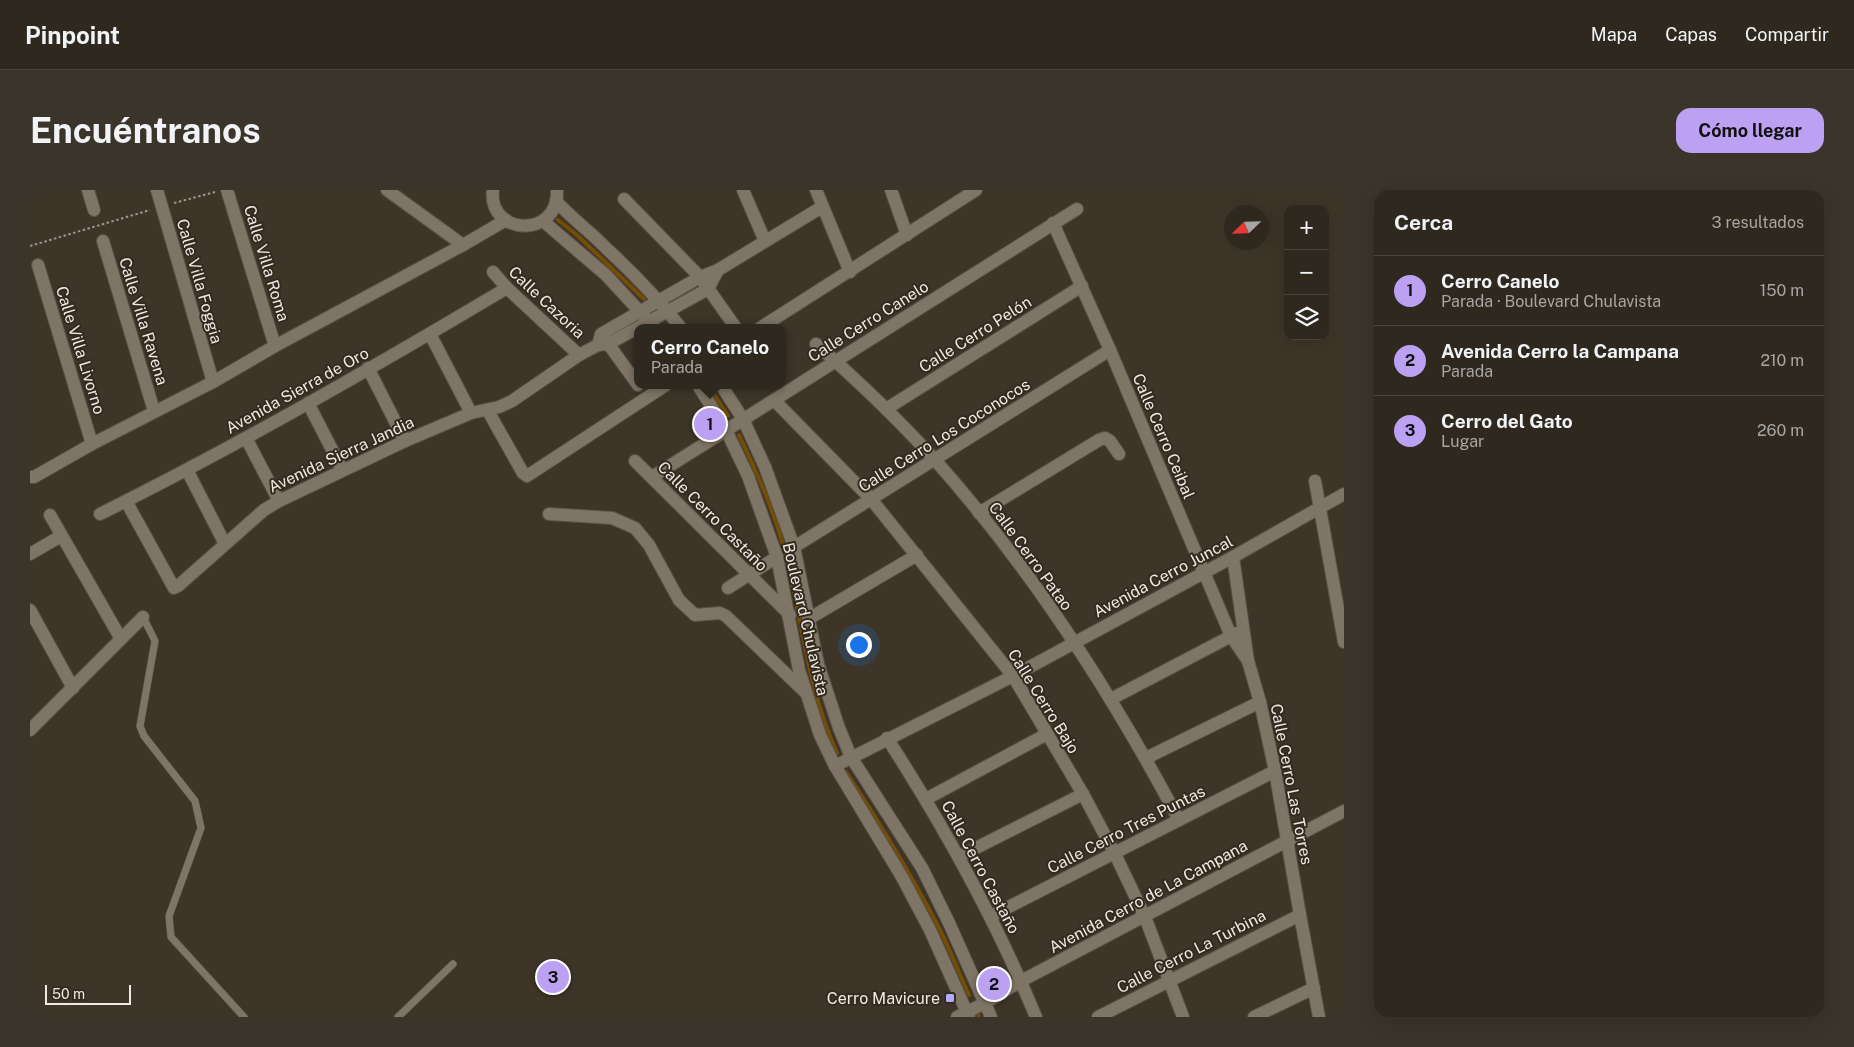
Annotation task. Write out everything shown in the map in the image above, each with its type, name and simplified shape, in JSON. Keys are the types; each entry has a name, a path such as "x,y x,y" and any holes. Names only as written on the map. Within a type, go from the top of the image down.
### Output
{"street":[{"path":"88,190 94,210"},
{"name":"Calle Villa Foggia","path":"157,190 213,382"},
{"name":"Calle Villa Roma","path":"227,190 275,346"},
{"path":"387,190 463,245"},
{"path":"493,190 494,204 499,213 514,225 524,226 534,225 542,221 553,209 556,196"},
{"path":"743,190 765,241"},
{"path":"816,190 850,272"},
{"path":"890,190 907,234"},
{"path":"766,324 850,272 970,192"},
{"path":"556,196 569,216 606,247 668,311 678,324"},
{"path":"624,199 700,277 733,324"},
{"path":"602,341 640,311 700,277 718,270 822,207"},
{"name":"Calle Cerro Canelo","path":"652,477 1077,209"},
{"path":"30,477 34,477 154,411 213,382 275,346 506,220"},
{"path":"542,221 606,275 652,324 668,311 708,289 718,270"},
{"name":"Calle Cerro Ceibal","path":"1054,222 1231,636 1248,661"},
{"name":"Calle Villa Ravena","path":"103,241 154,411"},
{"name":"Calle Villa Livorno","path":"38,265 92,444"},
{"name":"Calle Cazoria","path":"493,272 507,288 580,355"},
{"name":"Calle Cerro Pelón","path":"886,409 1082,286"},
{"name":"Avenida Sierra de Oro","path":"100,514 246,438 430,334 507,288"},
{"path":"602,341 634,330"},
{"path":"430,334 470,414"},
{"path":"602,341 634,380"},
{"name":"Avenida Sierra Jandia","path":"126,501 174,588 264,510 279,501 342,469 405,441 470,414 488,411 512,401 602,341"},
{"name":"Calle Cerro Patao","path":"816,344 886,409 935,459 1030,576 1111,700 1180,820"},
{"name":"Calle Cerro Los Coconocos","path":"794,547 1110,350"},
{"path":"368,368 405,441"},
{"path":"641,389 647,398"},
{"path":"488,411 523,473 527,476 660,389"},
{"name":"Boulevard Chulavista","path":"700,389 726,430 748,476 777,557 790,615 793,642 806,693 820,735 835,766 902,877 930,930 964,1015"},
{"name":"Boulevard Chulavista","path":"724,389 743,419 765,467 794,547 818,664 839,728 851,757 922,868 991,1017"},
{"name":"Calle Cerro Bajo","path":"774,400 871,499 1013,676 1083,794 1115,854 1145,917 1183,1017"},
{"path":"308,402 342,469"},
{"path":"246,438 279,501"},
{"path":"979,513 1099,440 1105,438 1110,441 1119,454"},
{"name":"Calle Cerro Castaño","path":"635,461 790,615"},
{"path":"187,470 225,544"},
{"path":"1315,481 1344,642"},
{"name":"Avenida Cerro Juncal","path":"835,766 887,738 1013,676 1233,557 1344,494"},
{"path":"549,514 612,518 636,528 649,545 679,600 696,616 720,613 726,616 806,693"},
{"path":"50,515 121,639"},
{"path":"30,554 61,536"},
{"path":"810,618 917,555"},
{"path":"728,588 777,557"},
{"name":"Calle Cerro Las Torres","path":"1233,557 1248,661 1260,702 1275,771 1319,1017"},
{"path":"30,610 72,688"},
{"path":"30,730 143,616"},
{"path":"1111,700 1243,630"},
{"path":"1146,758 1260,702"},
{"path":"926,799 1047,734"},
{"name":"Calle Cerro Castaño","path":"887,738 960,856 991,916 1036,1017"},
{"name":"Calle Cerro Tres Puntas","path":"991,916 1275,771"},
{"path":"960,856 1083,794"},
{"name":"Avenida Cerro de La Campana","path":"964,1015 1021,981 1344,811"},
{"name":"Calle Cerro La Turbina","path":"1098,1017 1300,915"},
{"path":"1254,1017 1314,988"}],"lane":[{"path":"143,616 155,641 140,726 144,736 195,801 201,828 170,916 171,937 244,1017"},
{"path":"398,1017 453,964"}],"path":[{"path":"30,246 222,190"}],"waterway":[{"path":"558,220 577,235 644,299"},
{"path":"711,389 728,416"},
{"path":"739,435 761,483 780,534 789,568 808,662 820,708 837,753"},
{"path":"846,772 894,848 928,908 943,936 969,995"}],"place":[{"name":"Cerro Canelo","path":"710,424"},
{"name":"Cerro del Gato","path":"553,977"},
{"name":"Avenida Cerro la Campana","path":"994,984"},
{"name":"Cerro Mavicure","path":"950,998"}]}
